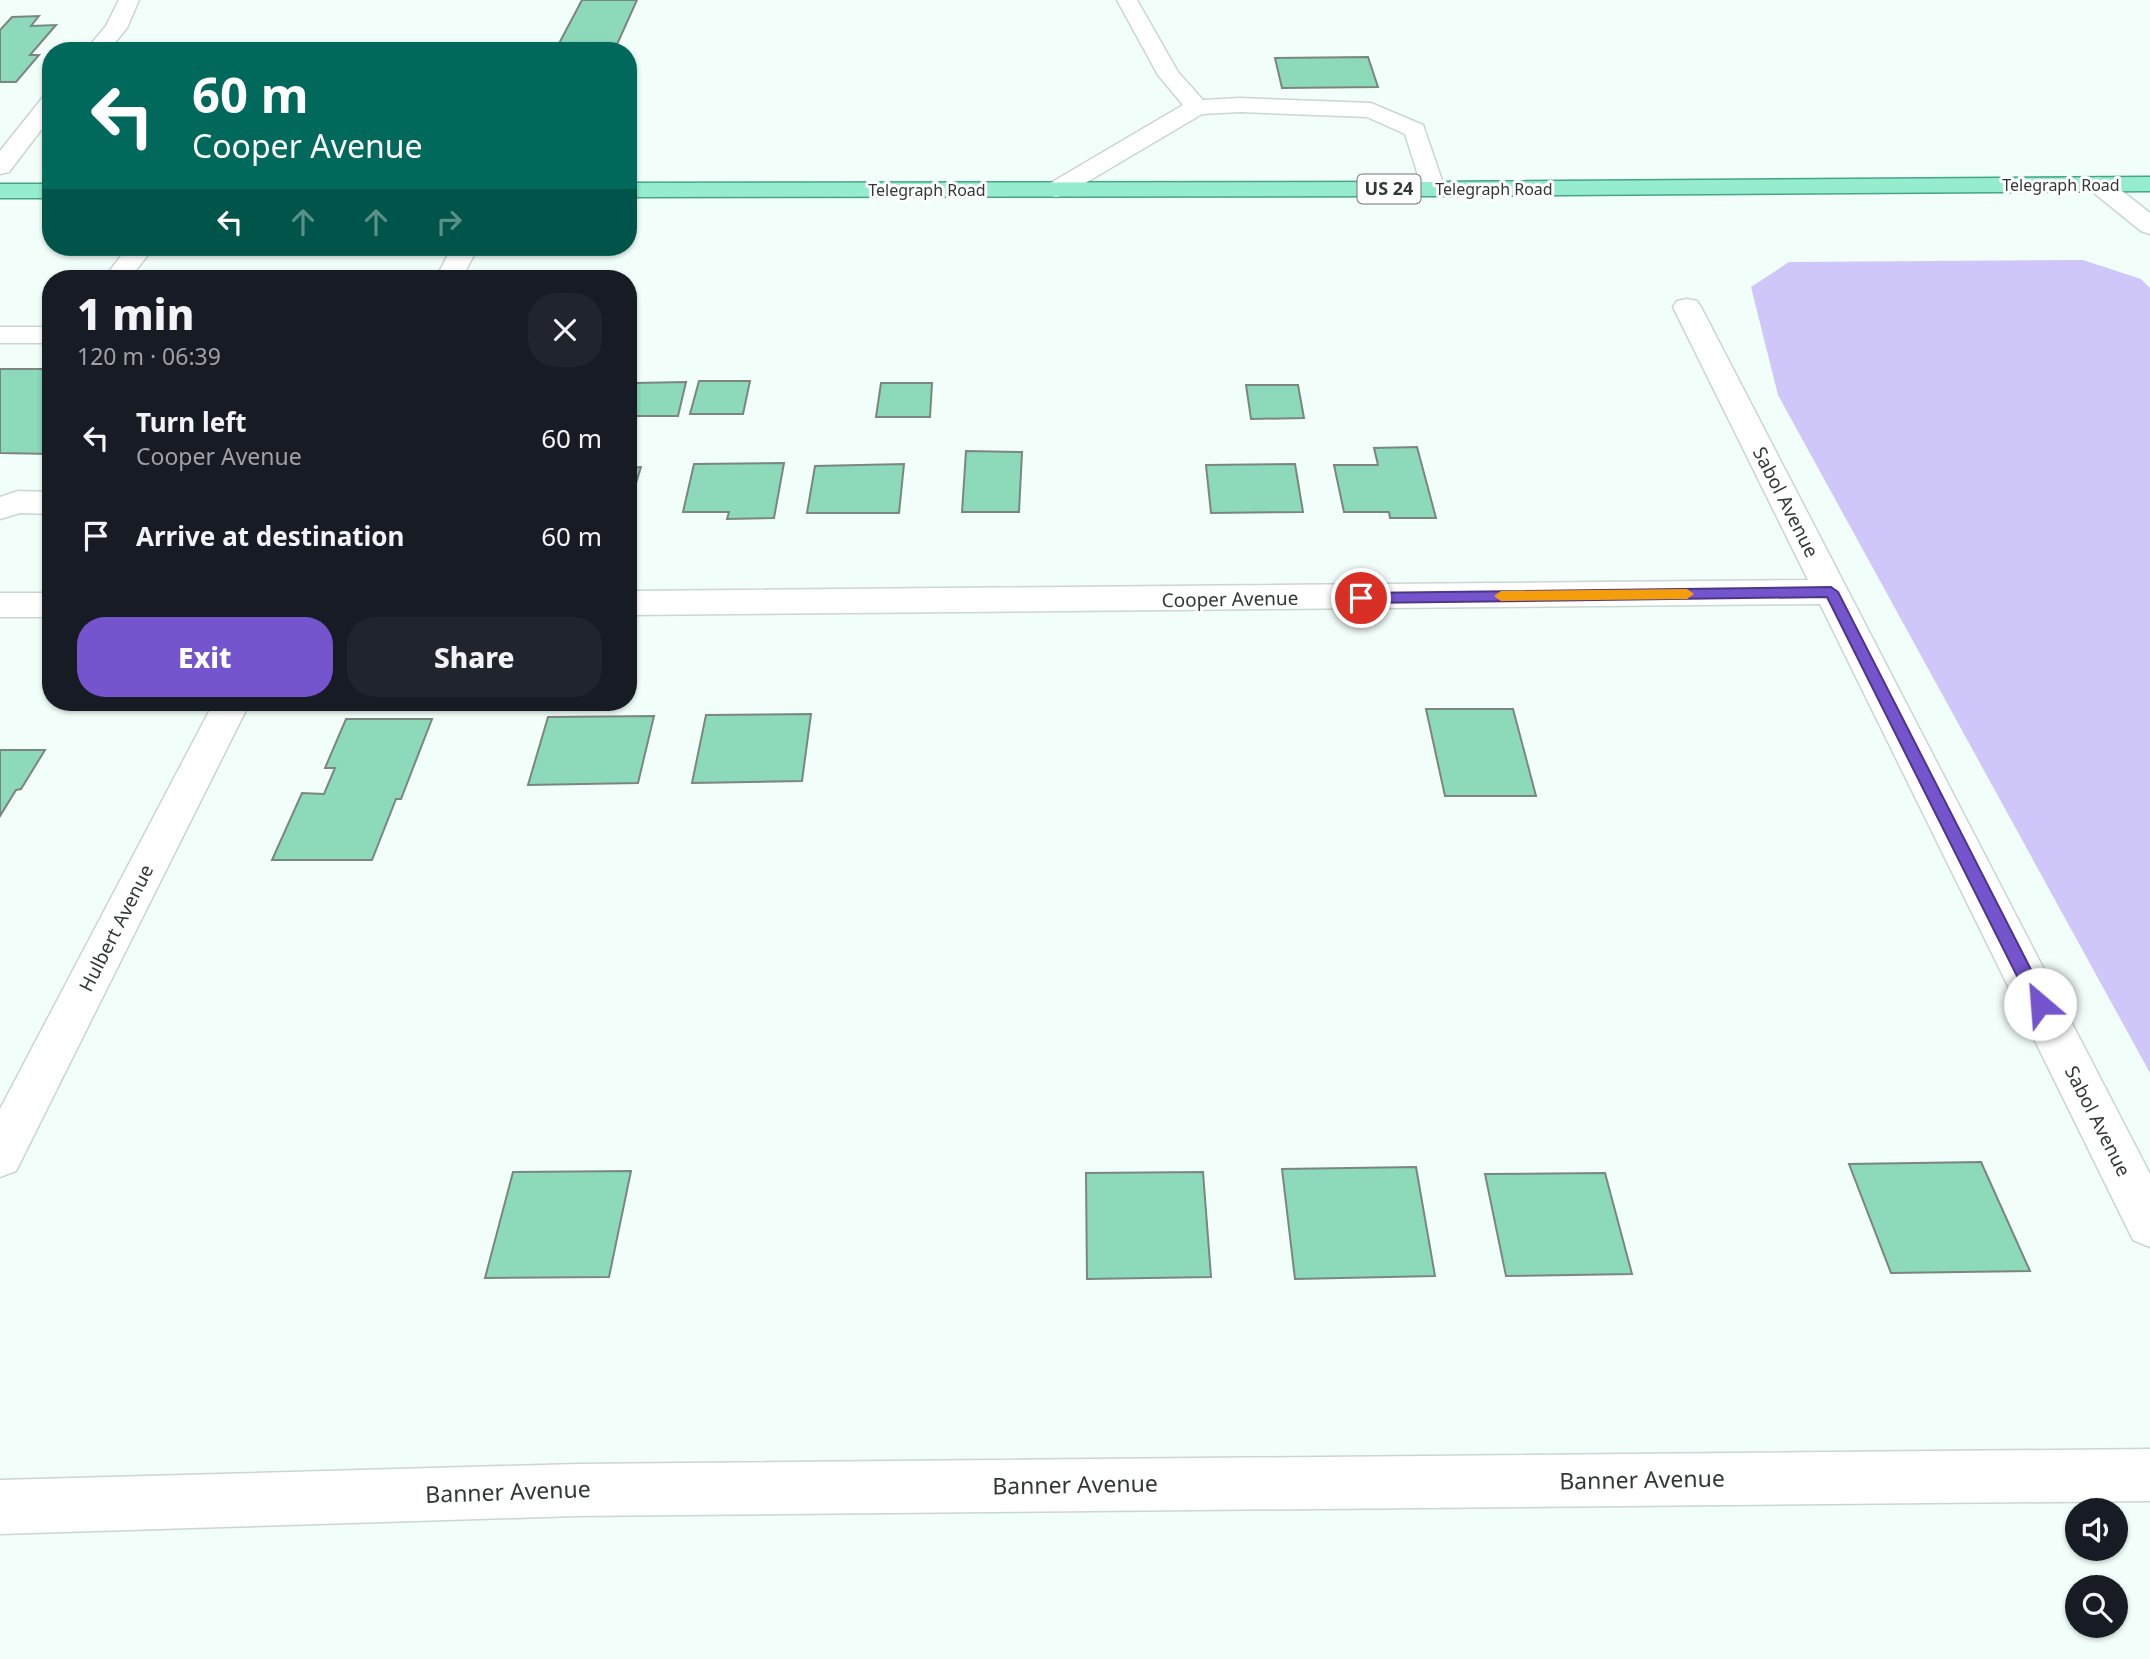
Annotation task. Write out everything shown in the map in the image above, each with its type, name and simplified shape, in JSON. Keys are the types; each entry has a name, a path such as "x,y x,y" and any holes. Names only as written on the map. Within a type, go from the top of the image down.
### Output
{"main road":[{"name":"Telegraph Road","path":"637,190 1433,189 2150,184"},
{"path":"0,191 42,191"}],"street":[{"path":"104,42 116,28 130,0"},
{"path":"1126,0 1170,75 1197,107"},
{"path":"1056,190 1197,107 1240,105 1371,110 1415,130 1433,189"},
{"path":"13,117 42,110"},
{"path":"0,167 42,113"},
{"path":"2098,184 2150,226"},
{"path":"123,270 134,256"},
{"name":"Sabol Avenue","path":"1687,307 2150,1223"},
{"path":"0,335 42,335"},
{"path":"0,508 18,502 42,503"},
{"name":"Cooper Avenue","path":"637,603 1831,592"},
{"path":"0,605 42,605"},
{"name":"Hulbert Avenue","path":"0,1155 227,711"},
{"name":"Banner Avenue","path":"0,1507 577,1490 2150,1475"}],"shaded area":[{"path":"2083,260 2141,279 2150,288 2150,1073 1778,395 1751,287 1789,262"}],"building":[{"path":"582,0 637,0 618,42 560,42"},
{"path":"39,16 31,26 56,25 30,55 39,55 16,82 0,82 0,30 12,17"},
{"path":"1368,57 1378,87 1282,88 1275,58"},
{"path":"0,369 42,369 42,454 0,453"},
{"path":"699,381 750,381 743,414 690,414"},
{"path":"686,382 678,416 637,416 637,383"},
{"path":"881,383 932,383 930,417 876,417"},
{"path":"1246,385 1298,385 1304,418 1251,419"},
{"path":"1417,447 1436,518 1390,518 1389,512 1344,512 1334,465 1378,465 1374,448"},
{"path":"966,451 1022,452 1019,512 962,512"},
{"path":"784,463 774,518 727,519 729,512 683,512 694,464"},
{"path":"904,464 899,513 807,513 815,466"},
{"path":"1295,464 1303,512 1211,513 1206,465"},
{"path":"1426,709 1513,709 1536,796 1445,796"},
{"path":"811,714 802,781 692,783 706,715"},
{"path":"654,716 638,783 528,785 548,717"},
{"path":"346,719 432,719 401,799 396,799 372,860 272,860 302,793 324,794 335,768 325,768"},
{"path":"0,750 45,750 21,789 16,790 0,816"},
{"path":"1981,1162 2030,1271 1891,1273 1849,1164"},
{"path":"1416,1167 1435,1276 1295,1279 1282,1169"},
{"path":"631,1171 609,1277 485,1278 513,1172"},
{"path":"1203,1172 1211,1277 1087,1279 1086,1173"},
{"path":"1605,1173 1632,1274 1506,1276 1485,1174"}],"slow traffic":[{"path":"1501,596 1687,594"}],"route":[{"path":"1361,598 1831,592 2040,1004"}]}
